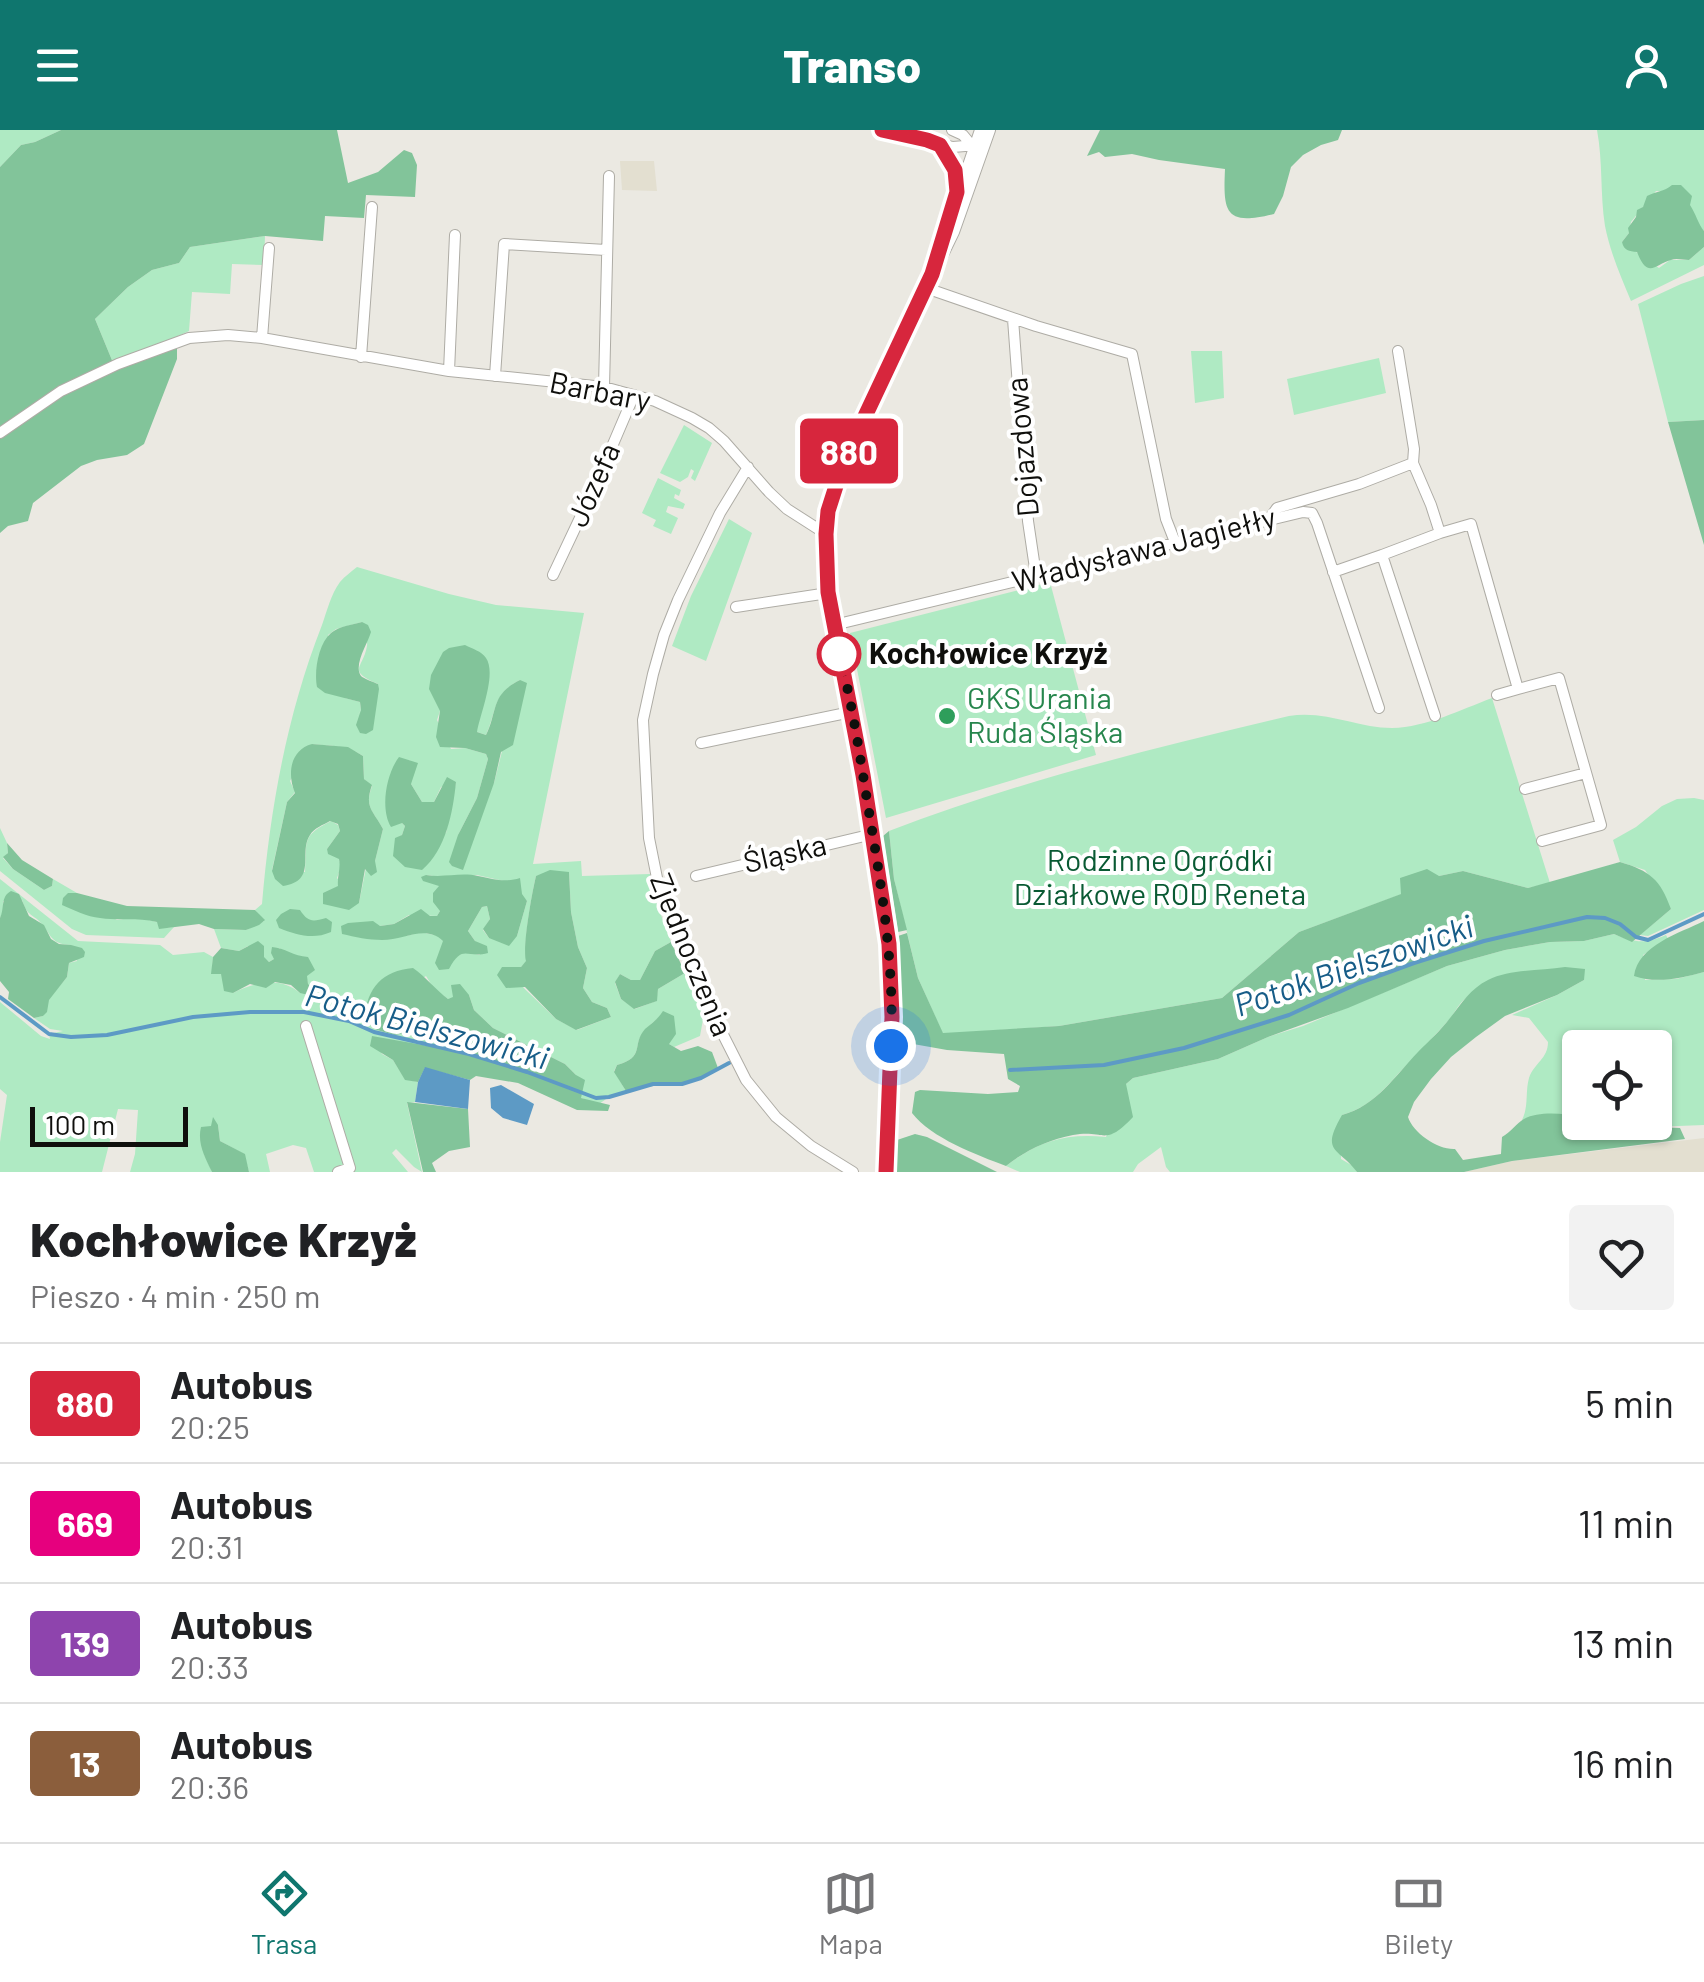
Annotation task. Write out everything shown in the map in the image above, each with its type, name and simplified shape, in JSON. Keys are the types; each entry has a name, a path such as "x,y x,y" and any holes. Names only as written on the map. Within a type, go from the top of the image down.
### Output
{"street":[{"path":"882,130 940,145 973,147"},
{"path":"952,130 963,135 979,162"},
{"path":"932,274 973,147 986,133"},
{"path":"886,1172 892,975 873,834 828,592 828,511 844,461 954,232 986,133"},
{"path":"940,145 955,170 957,192"},
{"path":"604,386 609,176"},
{"path":"361,356 372,208"},
{"path":"449,371 456,234"},
{"path":"495,376 504,244 606,250"},
{"path":"262,338 268,248"},
{"path":"926,288 1132,354 1166,519 1176,542"},
{"name":"Dojazdowa","path":"1013,318 1028,521 1036,575"},
{"name":"Barbary","path":"0,433 61,391 118,364 189,338 228,334 262,338 449,371 604,386 634,394 692,418 724,441 768,492 826,534"},
{"path":"1398,350 1413,464 1440,533"},
{"name":"Józefa","path":"553,576 634,394"},
{"path":"1270,519 1277,508 1413,464"},
{"name":"Zjednoczenia","path":"748,467 720,513 678,600 653,674 643,720 648,838 674,926 746,1080 776,1117 811,1146 853,1172"},
{"path":"798,516 828,511"},
{"name":"Władysława Jagiełły","path":"834,625 1303,512 1312,514 1379,708"},
{"path":"1333,572 1472,524 1518,689"},
{"path":"1382,555 1435,716"},
{"path":"736,607 828,592"},
{"path":"1496,695 1559,678 1601,825 1542,841"},
{"path":"701,744 851,712"},
{"path":"1525,789 1586,773"},
{"name":"Śląska","path":"696,876 873,834"},
{"path":"306,1026 350,1168 338,1172"}],"shaded area":[{"path":"620,161 654,161 657,191 622,190"},
{"path":"1704,1138 1704,1172 1464,1172 1512,1161"}],"green space":[{"path":"0,130 61,130 21,145 0,167"},
{"path":"61,130 337,130 348,183 378,172 404,150 412,153 417,165 415,197 366,195 364,218 325,216 323,241 265,236 190,247 179,263 152,270 128,287 95,319 116,370 177,345 177,359 144,444 127,455 81,466 33,503 28,521 8,526 0,533 0,167 21,145"},
{"path":"1100,130 1342,130 1338,140 1303,155 1291,167 1274,214 1245,218 1236,217 1227,206 1225,169 1132,154 1105,157 1099,152 1087,156"},
{"path":"1597,130 1704,130 1704,231 1665,191 1656,191 1631,222 1622,242 1659,268 1670,260 1689,260 1704,247 1704,265 1631,301 1605,226"},
{"path":"1681,185 1692,196 1690,205 1704,231 1704,247 1689,260 1673,259 1648,268 1637,252 1626,249 1622,242 1647,196"},
{"path":"265,236 264,265 232,264 230,294 192,292 189,331 176,337 177,345 116,370 95,319 128,287 152,270 179,263 190,247"},
{"path":"1704,276 1704,420 1668,422 1638,304"},
{"path":"1191,351 1222,351 1224,398 1195,403"},
{"path":"1379,358 1386,393 1294,415 1287,379"},
{"path":"1704,420 1704,545 1668,422"},
{"path":"684,425 712,443 695,481 691,469 680,482 660,473"},
{"path":"658,478 681,490 674,498 685,504 683,509 668,506 666,512 678,518 671,534 653,526 656,520 642,513"},
{"path":"729,519 752,533 706,661 672,646 691,596"},
{"path":"357,567 496,605 584,613 533,864 581,861 582,876 650,874 671,942 655,951 640,980 620,974 615,983 621,999 635,1009 656,1001 658,989 685,973 704,1014 700,1036 674,1047 669,1044 663,1012 641,1035 632,1058 617,1065 614,1071 626,1091 599,1104 581,1098 576,1075 565,1064 493,1028 474,1010 469,995 448,999 434,989 426,976 364,1018 377,1030 394,1035 408,1033 464,1047 469,1054 373,1037 382,1054 393,1060 405,1079 418,1082 415,1102 407,1103 422,1172 396,1149 392,1153 408,1172 314,1172 306,1148 293,1145 266,1154 270,1172 249,1172 244,1154 220,1141 218,1125 204,1154 212,1172 130,1172 138,1110 118,1109 102,1172 0,1172 7,1095 0,1089 0,1002 50,1039 49,1034 63,1031 50,1029 34,1018 43,1016 48,1000 67,977 69,963 77,961 71,945 54,940 22,900 3,901 0,918 0,879 78,941 160,945 173,955 204,952 213,957 212,973 221,974 233,993 267,982 284,984 300,993 308,984 294,958 279,948 269,962 248,946 239,951 221,948 214,929 246,930 264,921 255,910 262,904 275,797 290,727 332,597 340,582","holes":["362,622 367,646 359,672 378,684 356,718 360,702 345,698 328,635","520,680 494,783 458,835 477,798 488,759 486,754 465,748 451,749 437,720 440,711 486,735 504,691","312,744 345,748 363,756 364,779 372,786 369,804 383,829 375,861 366,868 359,903 337,878 339,858 327,849 340,831 331,821 310,836 305,872 272,870 287,802 295,792 290,781","410,759 411,784 422,802 434,802 441,787 456,782 446,833 395,839 402,835 402,823","569,872 571,912 587,968 583,988 592,1002 607,1008 611,1017 577,1030 556,1019 502,967 521,967 527,961 527,932 536,876","426,875 477,875 508,882 527,901 517,936 489,938 483,930 490,919 487,906 482,907 468,931 480,955 465,952 456,956 439,936 421,932 406,936 348,923 380,926 394,924 409,915 437,916 440,886"]},
{"path":"1050,582 1096,755 886,818 850,633"},
{"path":"362,622 371,632 359,671 362,677 378,684 379,689 373,730 366,734 360,733 356,725 360,702 325,693 316,681 318,658 327,638 338,629"},
{"path":"465,645 482,654 489,665 489,684 477,732 486,735 496,704 510,686 520,680 527,683 513,745 501,752 463,870 449,862 477,798 488,759 486,754 465,748 440,747 436,737 440,711 429,689 431,675 443,652"},
{"name":"Rodzinne Ogródki Działkowe ROD Reneta","path":"1492,698 1550,883 1528,888 1463,871 1439,876 1299,932 1222,998 1059,1026 943,1034 918,978 894,879 889,831 1037,781 1289,716 1316,715 1379,727 1405,727"},
{"path":"312,744 348,747 363,756 364,779 372,785 369,804 383,829 375,861 377,872 371,876 365,869 359,903 349,910 323,904 323,893 338,886 339,859 328,854 327,849 340,831 338,824 330,821 310,835 304,872 294,883 283,886 272,871 287,802 295,793 292,764 299,752"},
{"path":"399,757 418,763 411,784 422,802 434,802 447,777 456,782 443,841 422,870 405,867 393,856 395,838 402,835 405,826 402,823 391,827 385,801"},
{"path":"1677,799 1704,800 1704,910 1648,936 1640,935 1671,909 1645,870 1620,862 1613,840 1662,806"},
{"path":"0,828 8,853 3,858 44,890 52,886 53,879 77,893 67,894 117,920 136,917 165,928 174,927 164,938 86,935 72,929 0,871"},
{"path":"889,831 894,879 907,930 898,932 883,836"},
{"path":"7,843 22,860 53,879 52,886 44,890 13,869 3,857 8,853"},
{"path":"1620,862 1653,878 1671,909 1632,942 1614,934 1505,950 1447,966 1218,1059 1133,1078 1126,1084 1133,1117 1110,1135 1073,1135 1055,1140 1029,1150 1006,1166 942,1138 912,1113 915,1092 920,1090 988,1094 1018,1092 1020,1086 1008,1079 1004,1054 902,1042 898,936 907,933 918,978 943,1033 1059,1026 1222,998 1299,932 1401,894 1400,878 1427,869 1439,876 1463,871 1528,888"},
{"path":"550,870 569,872 571,912 587,968 583,988 592,1002 607,1008 611,1017 576,1030 556,1019 525,987 506,988 497,975 502,967 521,967 526,961 526,932 536,876"},
{"path":"421,877 520,878 527,901 517,936 509,946 489,938 483,929 490,919 487,906 482,907 468,931 475,941 487,946 488,953 462,954 449,969 439,970 435,963 443,941 436,936 422,933 382,940 342,934 341,926 348,923 394,924 421,909 437,916 440,911 433,902 433,893 439,886 423,881"},
{"path":"11,891 19,894 29,916 44,925 51,939 85,952 84,957 69,963 67,977 49,1000 47,1012 34,1018 8,999 9,992 0,981 0,918 4,900"},
{"path":"68,893 127,906 255,910 265,920 246,930 214,929 199,924 159,929 157,922 81,913 62,905"},
{"path":"290,909 300,910 311,920 326,918 332,922 331,932 305,936 279,928 276,920"},
{"path":"1704,921 1704,972 1660,980 1634,976 1637,965 1652,948"},
{"path":"1614,934 1640,941 1666,935 1668,939 1643,955 1645,980 1676,979 1704,972 1704,1125 1672,1126 1672,1030 1562,1030 1562,1115 1544,1114 1522,1120 1529,1078 1546,1053 1548,1042 1529,1018 1512,1015 1584,980 1522,973 1494,979 1463,1000 1379,1093 1342,1115 1341,1159 1357,1172 1170,1172 1161,1147 1133,1172 1020,1172 1006,1166 1053,1141 1078,1136 1106,1137 1126,1084 1133,1078 1218,1059 1447,966 1505,950"},
{"path":"258,941 269,962 274,959 272,947 308,957 315,970 307,976 308,984 316,992 313,996 275,982 266,988 250,984 233,993 224,991 221,974 211,974 213,957 221,948 239,951"},
{"path":"671,942 685,973 658,989 657,1001 634,1009 621,999 615,982 620,974 640,980 655,951"},
{"path":"1565,967 1585,969 1584,980 1505,1016 1451,1057 1414,1102 1408,1117 1421,1134 1434,1144 1455,1149 1463,1160 1501,1154 1502,1137 1521,1121 1542,1114 1562,1114 1562,1140 1672,1140 1672,1128 1680,1128 1685,1139 1512,1161 1464,1172 1357,1172 1332,1143 1342,1115 1365,1105 1384,1089 1476,988 1506,974"},
{"path":"413,968 448,999 453,997 451,985 460,984 474,1010 493,1028 565,1064 585,1080 581,1098 610,1105 608,1111 577,1110 518,1083 476,1076 470,1080 425,1068 418,1082 405,1080 393,1060 370,1046 372,1036 468,1053 464,1047 408,1033 394,1035 377,1030 364,1018 378,982"},
{"path":"663,1011 674,1016 676,1034 669,1044 681,1051 698,1046 712,1052 718,1068 690,1081 626,1091 614,1072 617,1065 632,1058 641,1035"},
{"path":"407,1102 468,1109 470,1147 449,1151 432,1163 436,1172 423,1172"},
{"path":"213,1117 220,1141 245,1154 249,1172 212,1172 202,1150 200,1133 201,1127 211,1126"},
{"path":"915,1134 997,1172 895,1172 894,1141"}],"water":[{"path":"425,1067 470,1080 468,1109 415,1102"},
{"path":"501,1085 534,1104 527,1125 503,1118 491,1108 490,1088"}],"waterway":[{"name":"Potok Bielszowicki","path":"1010,1070 1104,1065 1184,1048 1289,1015 1414,963 1484,941 1587,917 1605,918 1648,940 1704,914"},
{"name":"Potok Bielszowicki","path":"0,997 49,1034 71,1037 107,1035 193,1017 304,1012 469,1054 596,1098 653,1084 682,1084 729,1063"}],"bus line":[{"name":"880","path":"882,130 940,145 955,170 957,192 932,274 844,461 828,511 826,534 828,592 873,834 892,975 886,1172"}],"place":[{"name":"Kochłowice Krzyż","path":"839,654"},
{"name":"GKS Urania Ruda Śląska","path":"947,716"}],"route":[{"path":"839,654 863,775 889,944 891,1046"}]}
